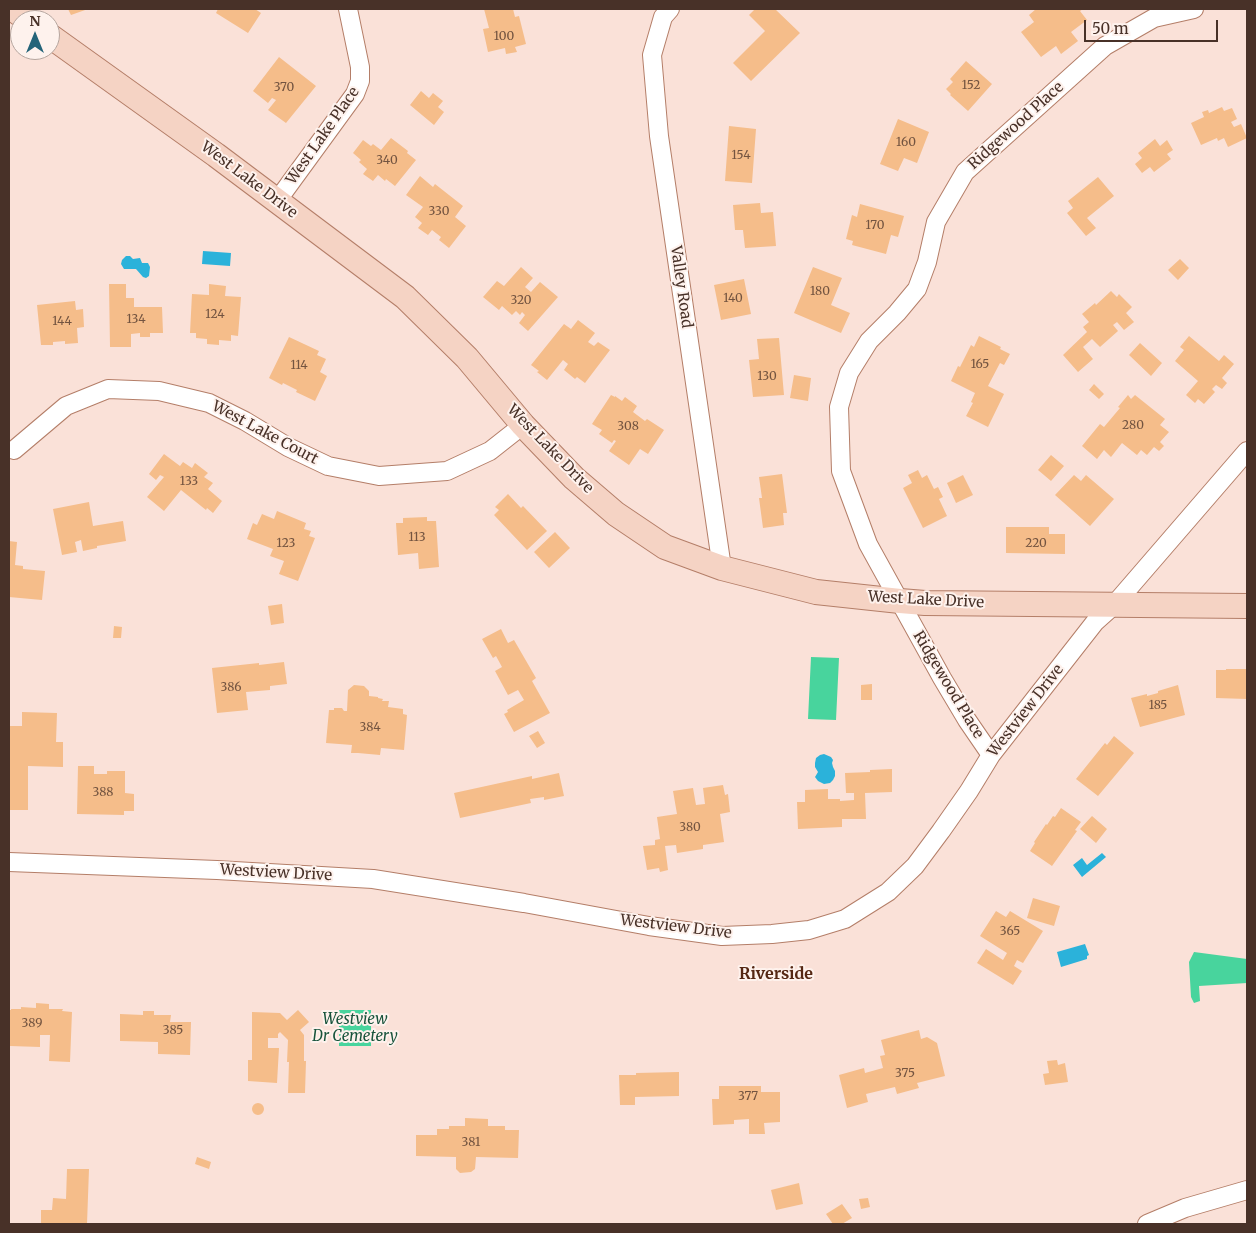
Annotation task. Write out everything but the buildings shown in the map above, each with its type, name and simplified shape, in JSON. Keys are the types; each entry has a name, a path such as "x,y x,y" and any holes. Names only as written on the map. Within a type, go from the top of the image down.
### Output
{"main road":[{"name":"West Lake Drive","path":"60,43 216,155 405,297 467,358 522,425 574,478 616,514 665,547 722,568 816,592 900,601 925,603 1247,606"}],"street":[{"name":"West Lake Place","path":"277,201 355,94 360,81 360,67 348,9"},
{"name":"Valley Road","path":"670,9 663,17 652,55 658,127 722,568"},
{"name":"Ridgewood Place","path":"991,755 942,678 868,544 841,471 839,407 848,373 868,341 897,313 917,288 927,262 936,222 965,172 1105,46 1154,18 1194,9"},
{"name":"West Lake Court","path":"14,450 66,406 108,389 159,391 209,403 245,421 288,447 328,466 378,476 447,471 490,451 522,425"},
{"name":"Westview Drive","path":"9,862 217,870 373,879 524,903 650,926 722,936 808,930 845,919 888,892 915,866 969,791 991,755 1095,622 1114,605 1247,451"},
{"path":"1147,1224 1186,1208 1247,1190"}],"green space":[{"path":"811,657 839,658 836,720 808,719"},
{"path":"1194,952 1247,959 1247,983 1199,986 1200,1001 1194,1003 1191,997 1189,962"},
{"name":"Westview Dr Cemetery","path":"339,1010 371,1010 371,1046 339,1046"}],"water":[{"path":"203,251 231,253 230,266 202,264"},
{"path":"126,256 130,256 133,259 140,258 142,263 148,263 150,267 149,276 143,277 136,269 124,269 121,264"},
{"path":"824,754 833,760 835,776 830,783 824,784 815,777 818,772 815,763 816,758"},
{"path":"1102,853 1106,857 1082,877 1073,865 1082,858 1087,865"},
{"path":"1085,944 1089,955 1087,959 1061,967 1057,952"}],"district":[{"name":"Riverside","path":"776,974"}]}
